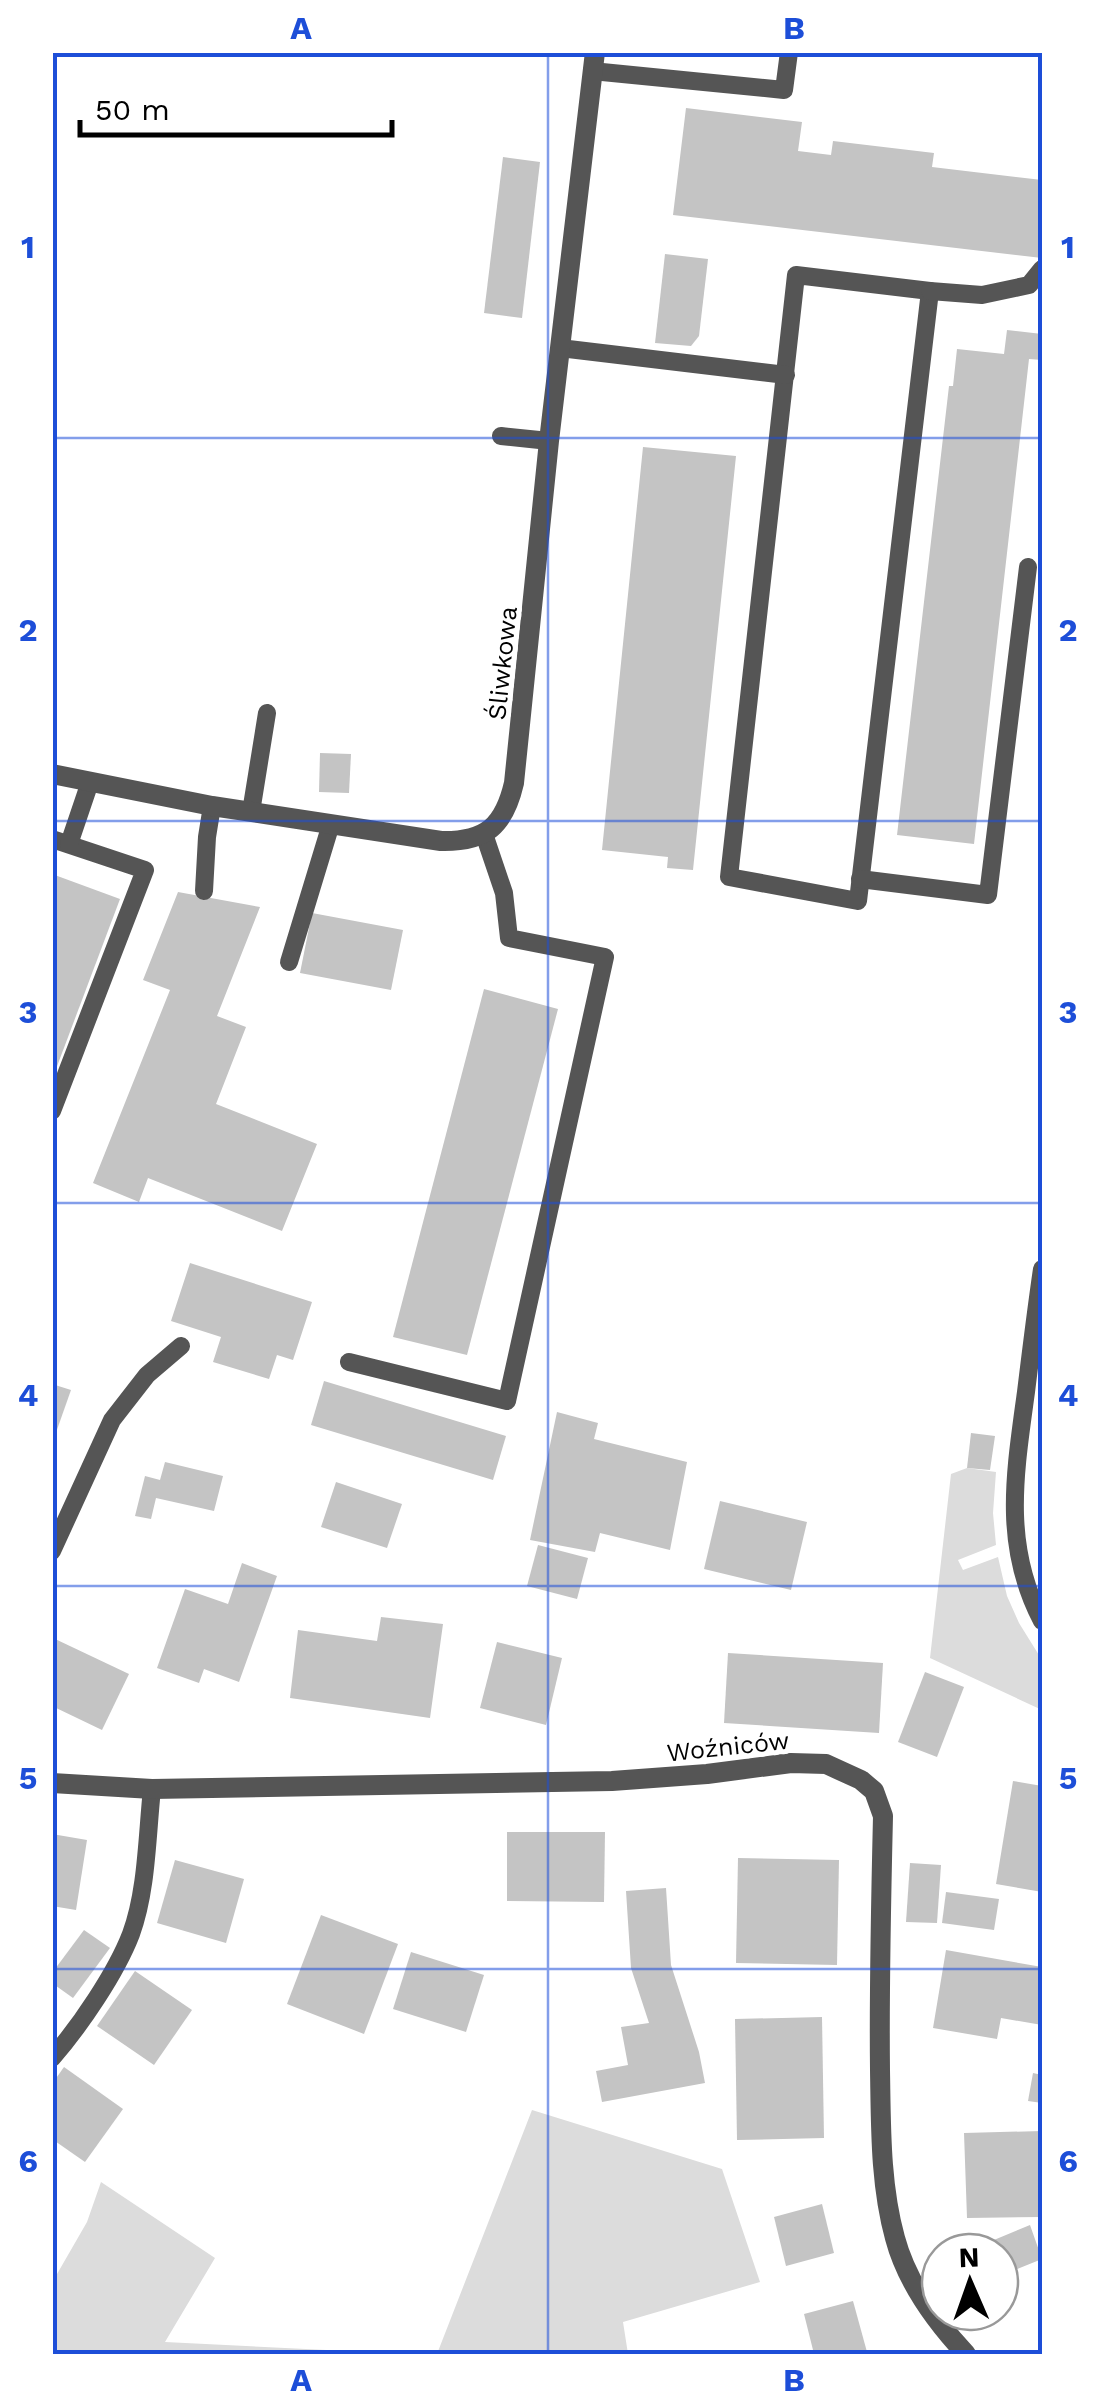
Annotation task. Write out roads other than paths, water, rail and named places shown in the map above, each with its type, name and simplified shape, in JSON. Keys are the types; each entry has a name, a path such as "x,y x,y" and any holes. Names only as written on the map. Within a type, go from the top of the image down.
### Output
{"street":[{"name":"Śliwkowa","path":"484,834 498,823 508,807 514,784 593,62"},
{"path":"52,774 212,806 442,841 484,834"},
{"name":"Woźniców","path":"52,1784 152,1789 612,1782 791,1763 826,1764 860,1780 874,1791 883,1816 880,2105 885,2183 895,2239 915,2290 966,2354"}],"lane":[{"path":"593,62 784,90 789,52"},
{"path":"930,292 858,901 729,876 796,275 930,292 982,294 1028,284 1042,269"},
{"path":"560,348 786,375"},
{"path":"501,436 550,442"},
{"path":"860,879 988,894 1028,567"},
{"path":"251,812 267,713"},
{"path":"52,1112 145,870 61,841 90,782"},
{"path":"204,891 212,806"},
{"path":"289,962 330,824"},
{"path":"349,1362 507,1400 605,957 509,938 504,894 484,834"},
{"path":"1042,1269 1016,1467 1014,1522 1022,1571 1042,1621"},
{"path":"52,1551 112,1420 146,1375 181,1346"},
{"path":"52,2058 116,1966 131,1934 140,1902 152,1789"}]}
